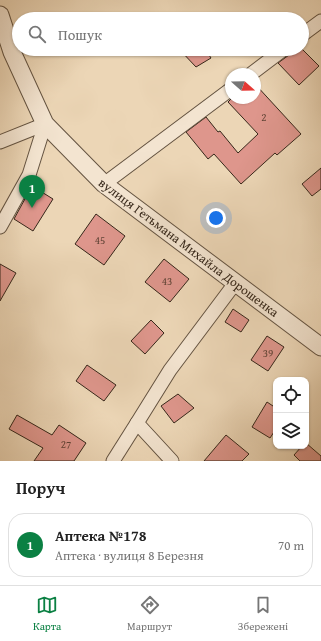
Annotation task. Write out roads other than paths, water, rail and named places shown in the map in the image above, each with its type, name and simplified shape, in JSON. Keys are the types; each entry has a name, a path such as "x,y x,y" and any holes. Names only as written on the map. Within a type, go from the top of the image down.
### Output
{"street":[{"name":"вулиця Гетьмана Михайла Дорошенка","path":"0,15 12,52"},
{"path":"309,30 321,21"},
{"name":"вулиця Гетьмана Михайла Дорошенка","path":"14,56 45,124 104,184 321,347"},
{"path":"259,68 275,56"},
{"path":"104,184 225,93"},
{"path":"0,142 45,124"},
{"path":"0,227 29,175 45,124"},
{"path":"113,461 170,370 236,282"},
{"path":"137,422 172,461"}],"place":[{"name":"Аптека №178","path":"32,208"}]}
